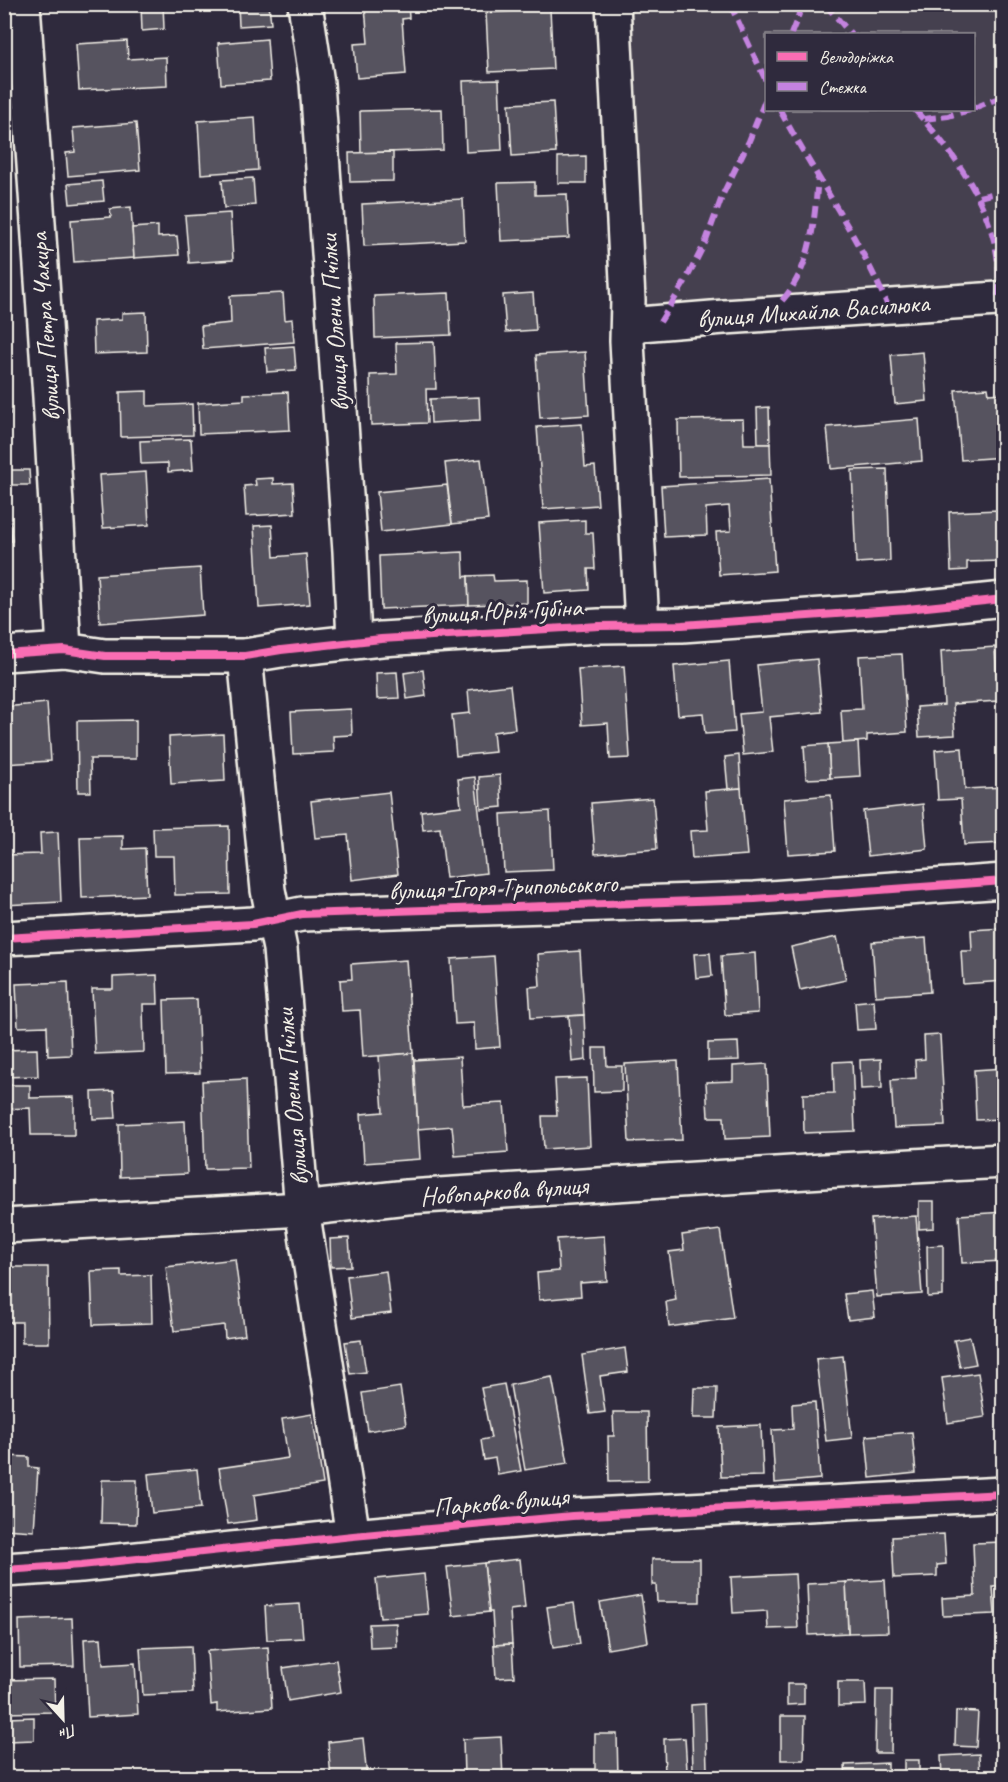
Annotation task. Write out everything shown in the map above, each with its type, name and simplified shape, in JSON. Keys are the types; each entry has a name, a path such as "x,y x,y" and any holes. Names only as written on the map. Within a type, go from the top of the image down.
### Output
{"street":[{"name":"вулиця Петра Чакира","path":"23,4 50,385 64,650"},
{"name":"вулиця Олени Пчілки","path":"305,4 318,94 354,641"},
{"path":"613,4 642,625"},
{"name":"вулиця Михайла Василюка","path":"628,325 998,299"},
{"name":"вулиця Юрія Губіна","path":"4,654 64,650 105,656 245,656 354,641 599,626 682,624 895,610 1004,599"},
{"name":"вулиця Олени Пчілки","path":"245,656 268,890 280,949 302,1209 353,1536"},
{"name":"вулиця Ігоря Трипольського","path":"4,938 253,924 302,914 755,899 1004,880"},
{"name":"Новопаркова вулиця","path":"4,1226 302,1209 406,1197 1004,1161"},
{"name":"Паркова вулиця","path":"4,1570 81,1565 353,1536 572,1516 1004,1494"}],"shaded area":[{"path":"624,5 1003,5 1003,292 653,314 642,306"}],"building":[{"path":"141,4 163,4 164,29 142,31"},
{"path":"238,4 269,4 271,24 239,26"},
{"path":"408,4 409,18 402,19 406,74 357,78 354,44 368,43 365,7"},
{"path":"449,4 469,4 466,8 449,11"},
{"path":"550,9 553,69 489,72 486,13"},
{"path":"267,39 270,81 221,84 218,43"},
{"path":"127,41 128,59 166,57 167,86 79,90 76,44"},
{"path":"499,80 502,150 466,152 463,81"},
{"path":"553,102 556,153 512,156 509,104"},
{"path":"442,109 443,150 361,153 360,111"},
{"path":"255,117 258,170 201,174 198,121"},
{"path":"136,123 140,170 68,176 66,153 75,152 73,128"},
{"path":"393,152 393,181 350,182 349,153"},
{"path":"586,156 586,183 558,183 558,157"},
{"path":"253,178 255,205 224,208 222,180"},
{"path":"102,181 104,201 70,204 68,184"},
{"path":"535,182 535,195 567,194 569,238 501,241 498,183"},
{"path":"463,199 465,241 364,246 362,204"},
{"path":"131,207 134,258 74,262 71,220 111,217 110,209"},
{"path":"230,213 233,260 189,263 185,216"},
{"path":"158,226 158,237 177,236 179,255 134,258 132,228"},
{"path":"283,293 285,320 292,319 294,342 203,349 201,326 231,323 230,296"},
{"path":"449,293 451,335 375,338 374,296"},
{"path":"533,293 536,330 506,332 503,295"},
{"path":"146,312 147,352 94,354 93,321 122,319 122,313"},
{"path":"434,342 436,389 426,389 427,423 371,425 370,375 397,374 396,343"},
{"path":"294,346 296,370 267,372 265,348"},
{"path":"585,352 589,415 540,418 536,355"},
{"path":"923,352 927,401 895,404 891,355"},
{"path":"4,381 8,381 9,398 4,398"},
{"path":"988,388 989,394 1004,393 1004,457 961,460 955,390"},
{"path":"147,391 147,406 192,404 193,435 121,437 120,392"},
{"path":"288,392 290,430 199,434 198,403 244,400 244,394"},
{"path":"479,397 480,420 431,423 430,399"},
{"path":"4,398 9,398 10,414 4,414"},
{"path":"769,407 770,444 758,444 757,408"},
{"path":"743,419 744,444 770,444 771,475 679,477 678,420"},
{"path":"919,419 922,461 831,469 827,427"},
{"path":"582,424 585,467 595,466 598,505 543,509 537,427"},
{"path":"191,439 193,470 168,472 168,463 141,464 140,441"},
{"path":"481,459 488,520 452,524 445,463"},
{"path":"887,469 890,561 856,563 852,470"},
{"path":"4,470 29,470 30,485 4,485"},
{"path":"146,472 149,525 103,528 99,475"},
{"path":"273,478 273,484 293,483 295,513 246,516 244,486 256,485 255,479"},
{"path":"769,479 775,571 719,575 716,532 731,531 729,506 706,508 707,535 664,537 661,486"},
{"path":"447,485 452,524 381,532 377,492"},
{"path":"8,500 12,541 4,542 4,501"},
{"path":"999,510 1001,561 967,562 967,570 951,571 949,512"},
{"path":"585,520 585,533 593,533 595,569 588,569 589,590 544,593 539,523"},
{"path":"272,525 274,557 306,554 310,604 259,608 254,526"},
{"path":"463,552 464,577 468,576 469,605 381,609 379,556"},
{"path":"200,568 203,615 100,623 97,575"},
{"path":"493,575 494,581 527,580 527,603 469,605 468,576"},
{"path":"995,647 998,701 953,704 955,735 919,737 917,707 944,705 941,651"},
{"path":"902,654 907,732 867,735 867,741 843,743 841,710 862,709 859,656"},
{"path":"817,659 822,712 769,717 773,752 743,755 739,714 762,712 757,665"},
{"path":"729,661 735,732 705,734 703,713 678,715 674,666"},
{"path":"624,666 630,758 610,759 608,723 582,725 578,669"},
{"path":"423,670 426,696 407,699 404,673"},
{"path":"397,672 399,698 377,699 376,673"},
{"path":"510,685 515,729 493,732 495,752 456,756 452,715 470,713 468,690"},
{"path":"47,703 51,761 4,764 4,707"},
{"path":"351,709 352,735 333,736 334,752 293,754 291,712"},
{"path":"136,720 136,759 90,759 91,792 78,792 77,721"},
{"path":"223,734 225,781 171,784 169,737"},
{"path":"858,742 860,776 830,778 828,744"},
{"path":"828,744 830,778 806,779 804,746"},
{"path":"962,748 965,789 1004,787 1004,843 964,845 961,799 938,800 935,750"},
{"path":"739,755 741,788 728,789 725,757"},
{"path":"500,775 502,807 481,809 479,777"},
{"path":"475,777 486,873 446,878 440,828 423,830 421,811 461,806 458,779"},
{"path":"741,788 747,855 692,859 690,831 708,830 705,791"},
{"path":"389,792 398,874 352,880 348,835 315,838 311,801"},
{"path":"831,795 835,851 788,854 784,799"},
{"path":"653,798 657,849 595,854 591,803"},
{"path":"923,804 927,849 868,856 863,811"},
{"path":"550,811 553,870 504,872 501,814"},
{"path":"229,826 230,894 175,895 174,856 154,856 153,828"},
{"path":"58,832 61,902 4,905 4,855 41,854 40,833"},
{"path":"123,836 123,849 145,848 147,895 82,898 80,837"},
{"path":"1004,928 1004,981 963,984 961,951 972,951 971,930"},
{"path":"837,937 846,980 800,990 791,947"},
{"path":"926,938 930,992 876,996 872,942"},
{"path":"580,951 584,1015 531,1018 529,987 540,986 538,954"},
{"path":"710,953 712,976 696,978 694,954"},
{"path":"755,953 758,1013 725,1015 721,956"},
{"path":"494,956 500,1047 475,1049 474,1023 455,1024 451,959"},
{"path":"406,960 413,1053 363,1057 360,1010 342,1011 340,980 352,979 351,964"},
{"path":"157,975 158,1004 143,1004 144,1052 95,1054 92,989 113,989 113,977"},
{"path":"68,982 71,1055 48,1056 47,1026 18,1027 16,984"},
{"path":"197,999 200,1073 166,1074 164,1000"},
{"path":"874,1000 876,1029 857,1030 855,1002"},
{"path":"584,1015 586,1060 572,1062 569,1016"},
{"path":"940,1035 945,1126 894,1128 891,1080 916,1078 915,1060 925,1059 924,1036"},
{"path":"738,1042 739,1060 708,1061 708,1043"},
{"path":"593,1048 606,1048 607,1066 622,1066 622,1091 594,1092"},
{"path":"37,1049 38,1076 4,1077 4,1050"},
{"path":"413,1053 420,1159 364,1163 361,1114 383,1112 379,1056"},
{"path":"460,1057 463,1105 504,1103 508,1152 455,1156 452,1126 418,1129 414,1060"},
{"path":"881,1059 882,1088 861,1089 860,1060"},
{"path":"678,1061 682,1140 629,1142 625,1064"},
{"path":"852,1061 855,1131 804,1133 803,1094 834,1093 833,1062"},
{"path":"767,1064 770,1137 725,1139 724,1117 708,1117 706,1082 733,1081 733,1066"},
{"path":"1004,1068 1004,1119 976,1120 974,1070"},
{"path":"587,1078 590,1146 544,1149 542,1116 557,1116 555,1079"},
{"path":"246,1079 249,1168 205,1169 202,1081"},
{"path":"4,1085 30,1085 30,1098 74,1097 74,1135 31,1135 30,1108 4,1109"},
{"path":"114,1091 116,1118 93,1119 92,1092"},
{"path":"185,1121 187,1174 120,1177 119,1124"},
{"path":"919,1201 934,1201 934,1228 919,1229"},
{"path":"1004,1212 1004,1261 962,1263 959,1215"},
{"path":"916,1216 922,1294 877,1297 871,1219"},
{"path":"720,1230 733,1318 669,1327 666,1302 676,1300 669,1252 684,1250 682,1235"},
{"path":"604,1236 607,1281 580,1283 581,1296 539,1300 537,1273 559,1271 557,1239"},
{"path":"349,1238 351,1266 331,1267 330,1239"},
{"path":"943,1245 943,1296 928,1297 927,1246"},
{"path":"235,1259 245,1335 225,1338 224,1325 174,1331 166,1267"},
{"path":"4,1267 48,1267 49,1343 22,1343 22,1322 4,1322"},
{"path":"121,1270 121,1276 151,1275 152,1323 93,1325 91,1271"},
{"path":"386,1271 391,1313 352,1318 347,1276"},
{"path":"872,1291 875,1317 848,1320 844,1294"},
{"path":"970,1337 976,1364 960,1367 954,1340"},
{"path":"361,1340 366,1372 350,1374 345,1342"},
{"path":"625,1348 628,1372 600,1376 605,1412 590,1414 582,1355"},
{"path":"843,1356 852,1438 826,1441 816,1359"},
{"path":"978,1373 985,1417 948,1423 942,1378"},
{"path":"552,1377 568,1463 525,1470 510,1385"},
{"path":"504,1384 521,1471 498,1475 495,1458 484,1460 481,1440 491,1438 481,1388"},
{"path":"400,1387 406,1425 368,1431 362,1393"},
{"path":"694,1388 717,1388 716,1418 693,1418"},
{"path":"815,1402 820,1479 775,1483 772,1430 793,1429 792,1404"},
{"path":"613,1412 647,1412 648,1481 609,1482 608,1436 614,1436"},
{"path":"312,1414 323,1484 254,1495 257,1520 228,1524 219,1468 288,1458 282,1419"},
{"path":"761,1425 763,1476 721,1477 719,1427"},
{"path":"912,1432 916,1473 870,1478 866,1436"},
{"path":"4,1456 29,1457 29,1467 38,1468 34,1531 4,1529"},
{"path":"197,1469 201,1508 152,1513 148,1474"},
{"path":"102,1480 137,1480 136,1524 101,1523"},
{"path":"944,1534 946,1564 937,1565 937,1576 894,1578 892,1537"},
{"path":"1004,1542 1004,1586 993,1587 995,1614 943,1616 942,1598 975,1596 973,1543"},
{"path":"520,1559 525,1608 510,1610 512,1644 494,1645 492,1612 489,1612 484,1563"},
{"path":"652,1559 700,1559 700,1602 657,1602 656,1585 652,1585"},
{"path":"484,1563 489,1612 453,1616 447,1567"},
{"path":"424,1574 428,1614 380,1618 376,1579"},
{"path":"795,1574 798,1628 768,1629 767,1611 733,1613 731,1577"},
{"path":"885,1580 888,1632 848,1633 846,1582"},
{"path":"846,1582 848,1633 809,1635 807,1584"},
{"path":"641,1595 648,1642 608,1649 600,1602"},
{"path":"574,1603 580,1644 553,1648 547,1607"},
{"path":"300,1604 303,1638 267,1640 265,1606"},
{"path":"72,1618 74,1666 20,1667 19,1620"},
{"path":"396,1623 397,1647 370,1648 369,1624"},
{"path":"101,1638 103,1665 135,1663 138,1714 88,1717 84,1639"},
{"path":"512,1644 514,1677 496,1678 494,1645"},
{"path":"191,1646 193,1693 143,1695 140,1648"},
{"path":"268,1647 272,1708 217,1712 217,1704 211,1705 207,1651"},
{"path":"336,1660 341,1692 288,1701 283,1668"},
{"path":"54,1679 55,1712 4,1713 4,1680"},
{"path":"838,1682 865,1682 866,1705 838,1706"},
{"path":"787,1684 804,1684 804,1704 787,1705"},
{"path":"876,1690 892,1690 891,1753 875,1753"},
{"path":"705,1704 707,1769 693,1770 691,1705"},
{"path":"956,1711 978,1712 976,1747 955,1746"},
{"path":"781,1716 805,1716 804,1760 781,1760"},
{"path":"34,1717 34,1740 8,1741 8,1718"},
{"path":"595,1734 617,1734 618,1778 571,1778 571,1769 595,1769"},
{"path":"501,1737 503,1778 464,1777 463,1739"},
{"path":"363,1738 367,1778 331,1778 328,1742"},
{"path":"685,1738 687,1770 700,1770 700,1778 665,1778 664,1739"},
{"path":"979,1754 980,1778 942,1778 941,1756"},
{"path":"904,1760 919,1760 919,1778 904,1778"},
{"path":"888,1763 888,1778 846,1778 845,1765"},
{"path":"229,1773 229,1778 207,1778 206,1774"},
{"path":"106,1775 140,1775 140,1778 106,1778"}],"marked path":[{"path":"730,4 765,79"},
{"path":"791,33 803,4"},
{"path":"825,4 850,33"},
{"path":"975,108 1004,96"},
{"path":"660,322 685,282 706,241 723,194 749,141 765,101"},
{"path":"781,111 864,256 888,306"},
{"path":"916,111 958,164 981,204 996,248 999,274 998,299"},
{"path":"924,119 966,111"},
{"path":"770,314 792,288 805,259 812,232 818,177"},
{"path":"979,197 1004,191"}],"cycle path":[{"path":"4,654 64,650 105,656 245,656 381,639 599,626 682,625 907,609 1004,599"},
{"path":"4,938 253,924 302,914 755,899 1004,881"},
{"path":"4,1570 81,1565 353,1536 572,1516 1004,1494"}]}
